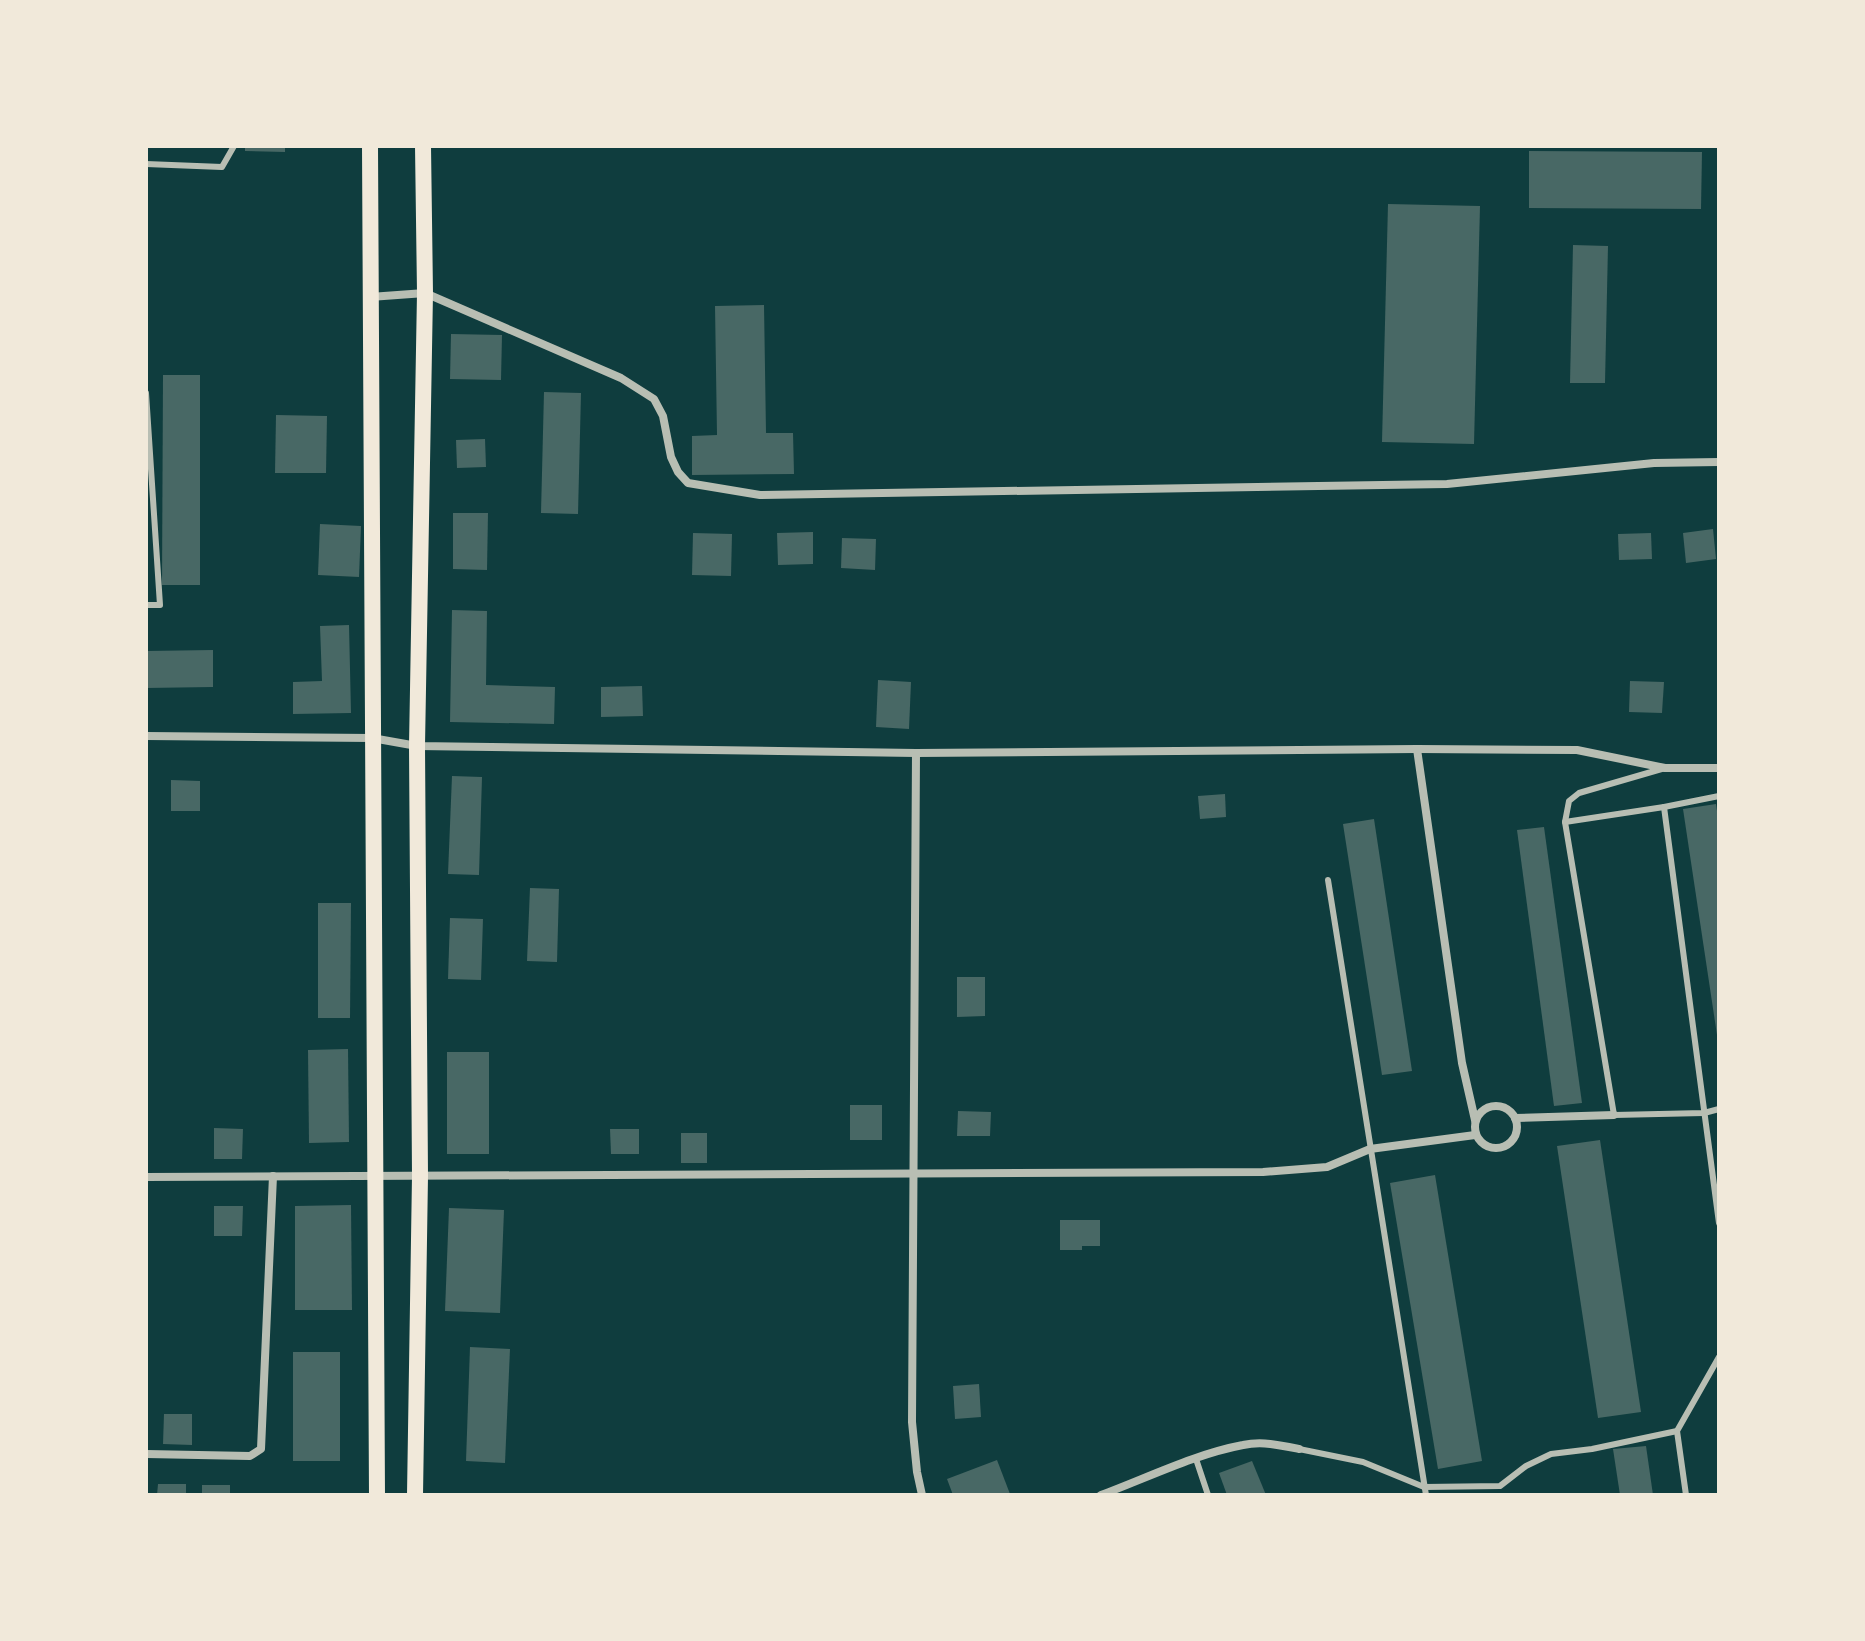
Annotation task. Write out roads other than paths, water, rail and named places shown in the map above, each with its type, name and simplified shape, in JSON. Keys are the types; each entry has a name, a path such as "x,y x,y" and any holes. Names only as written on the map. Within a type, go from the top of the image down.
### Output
{"main road":[{"path":"370,146 377,1495"},
{"path":"415,1495 420,1176 417,746 425,293 423,146"}],"street":[{"path":"369,297 425,293 621,378 654,399 663,416 671,457 688,483 760,495 1447,484 1654,463 1719,462"},
{"path":"146,736 372,738 417,746 916,753 1577,750 1665,768 1719,768"},
{"path":"1417,749 1475,1135 1482,1144 1492,1149 1504,1147 1513,1141 1517,1130 1515,1118 1509,1110 1499,1106 1485,1108 1475,1120"},
{"path":"916,753 912,1422 922,1495"},
{"path":"1515,1118 1614,1115"},
{"path":"146,1177 1263,1172 1327,1167 1370,1149 1475,1135"},
{"path":"146,1454 250,1456 261,1449 273,1176"},
{"path":"1101,1495 1244,1444 1274,1443 1299,1449"}],"lane":[{"path":"146,164 222,167 234,146"},
{"path":"146,393 160,605 146,605"},
{"path":"1665,768 1579,793 1569,801 1565,822 1614,1115 1704,1113 1719,1109"},
{"path":"1565,822 1719,796"},
{"path":"1664,807 1719,1223"},
{"path":"1328,880 1425,1491"},
{"path":"1686,1495 1677,1431 1719,1357"},
{"path":"1299,1449 1363,1462 1425,1491 1500,1486 1526,1466 1551,1454 1592,1449 1677,1431"},
{"path":"1196,1459 1208,1495"},
{"path":"1500,1486 1501,1495"}]}
